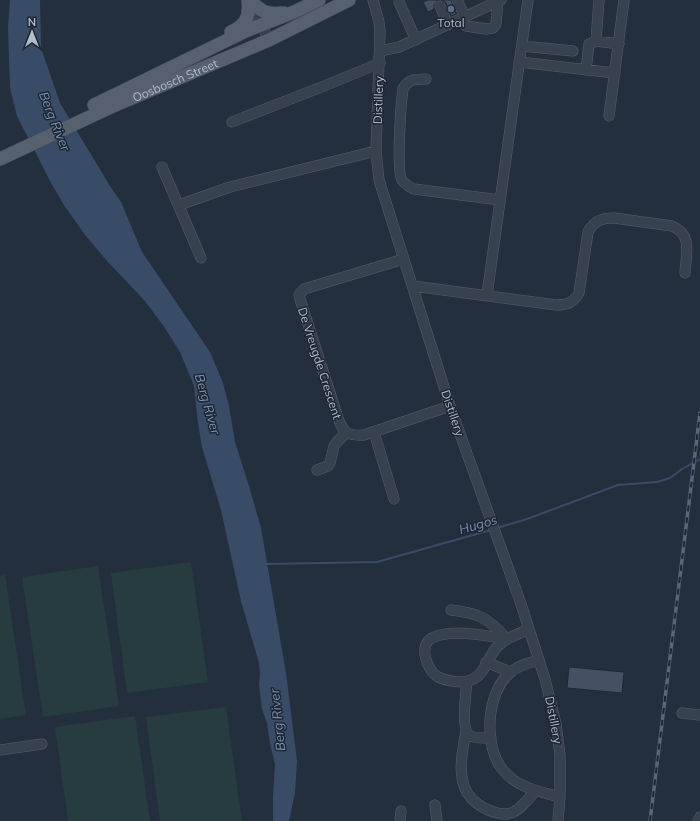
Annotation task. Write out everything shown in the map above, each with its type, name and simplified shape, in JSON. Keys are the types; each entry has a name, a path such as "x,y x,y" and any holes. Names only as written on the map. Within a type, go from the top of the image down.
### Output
{"main road":[{"path":"249,0 261,10 271,14 294,12"},
{"path":"178,64 194,50 241,27 248,15 249,0"},
{"name":"Oosbosch Street","path":"0,159 112,102 178,64 246,31 294,12 319,0"},
{"name":"Oosbosch Street","path":"0,149 112,102 269,40 349,0"}],"street":[{"path":"249,0 269,40"},
{"name":"Distillery","path":"373,0 379,22 380,51 376,151 379,180 450,406 520,600 539,660 556,724 560,756 560,797 558,821"},
{"path":"380,51 399,47 416,40 463,18 480,10 495,1 496,24 493,28 466,26 463,18 457,0"},
{"path":"476,0 480,10"},
{"path":"487,295 528,0"},
{"path":"596,41 599,0"},
{"path":"609,116 624,0"},
{"path":"399,2 416,40"},
{"path":"440,6 448,25"},
{"path":"586,70 588,47 591,42 596,41 619,44"},
{"path":"522,46 573,51"},
{"path":"519,62 615,73"},
{"path":"232,122 380,63"},
{"path":"426,79 410,81 405,84 403,89 399,168 402,180 414,189 500,200"},
{"path":"179,205 230,187 376,151"},
{"path":"162,167 201,258"},
{"path":"413,286 556,305 571,303 576,299 579,293 588,232 591,226 597,221 605,218 672,226 679,229 684,234 687,241 685,272"},
{"name":"De Vreugde Crescent","path":"404,259 304,289 299,295 341,428 346,433 354,436 364,435 450,406"},
{"path":"374,432 394,499"},
{"path":"317,470 328,466 334,446 346,433"},
{"path":"451,610 470,612 484,617 498,628 507,639"},
{"path":"507,639 454,634 441,635 430,639 426,644 425,652 427,664 437,677 448,680 467,681 477,677 499,644 529,630"},
{"path":"539,660 518,667 510,672 500,683 494,695 491,707 491,738 496,760 503,771 514,780 534,791 560,797"},
{"path":"486,662 510,672"},
{"path":"467,681 466,731 461,763 464,786 469,796 477,804 504,815 519,809 534,791"},
{"path":"682,713 700,715"},
{"path":"466,731 469,735 474,737 491,738"},
{"path":"0,750 42,744"},
{"path":"435,805 437,821"},
{"path":"698,821 700,816"}],"green space":[{"path":"191,562 208,682 127,693 111,573"},
{"path":"98,566 119,706 43,717 22,577"},
{"path":"5,575 26,715 0,719 0,576"},
{"path":"226,707 242,821 160,821 146,717"},
{"path":"135,716 150,821 68,821 55,727"}],"water":[{"name":"Berg River","path":"10,0 40,0 41,48 60,103 121,202 142,252 210,352 223,383 229,406 235,442 261,528 286,673 297,761 295,793 289,821 273,821 275,764 267,723 262,709 259,685 259,663 241,601 221,510 202,447 194,386 180,352 165,328 145,301 85,235 64,205 51,183 17,116 10,88 8,28"}],"building":[{"path":"428,0 438,0 434,5 434,9 428,12 423,2"},
{"path":"442,0 451,0 456,14 451,16 446,3"},
{"path":"569,667 624,672 622,693 567,688"}],"waterway":[{"name":"Hugos","path":"497,528 527,519 618,485 657,482 670,478 700,459"},
{"name":"Hugos","path":"266,564 377,562 491,530"}],"railway":[{"path":"650,821 700,413"}],"place":[{"name":"Total","path":"451,9"}]}
